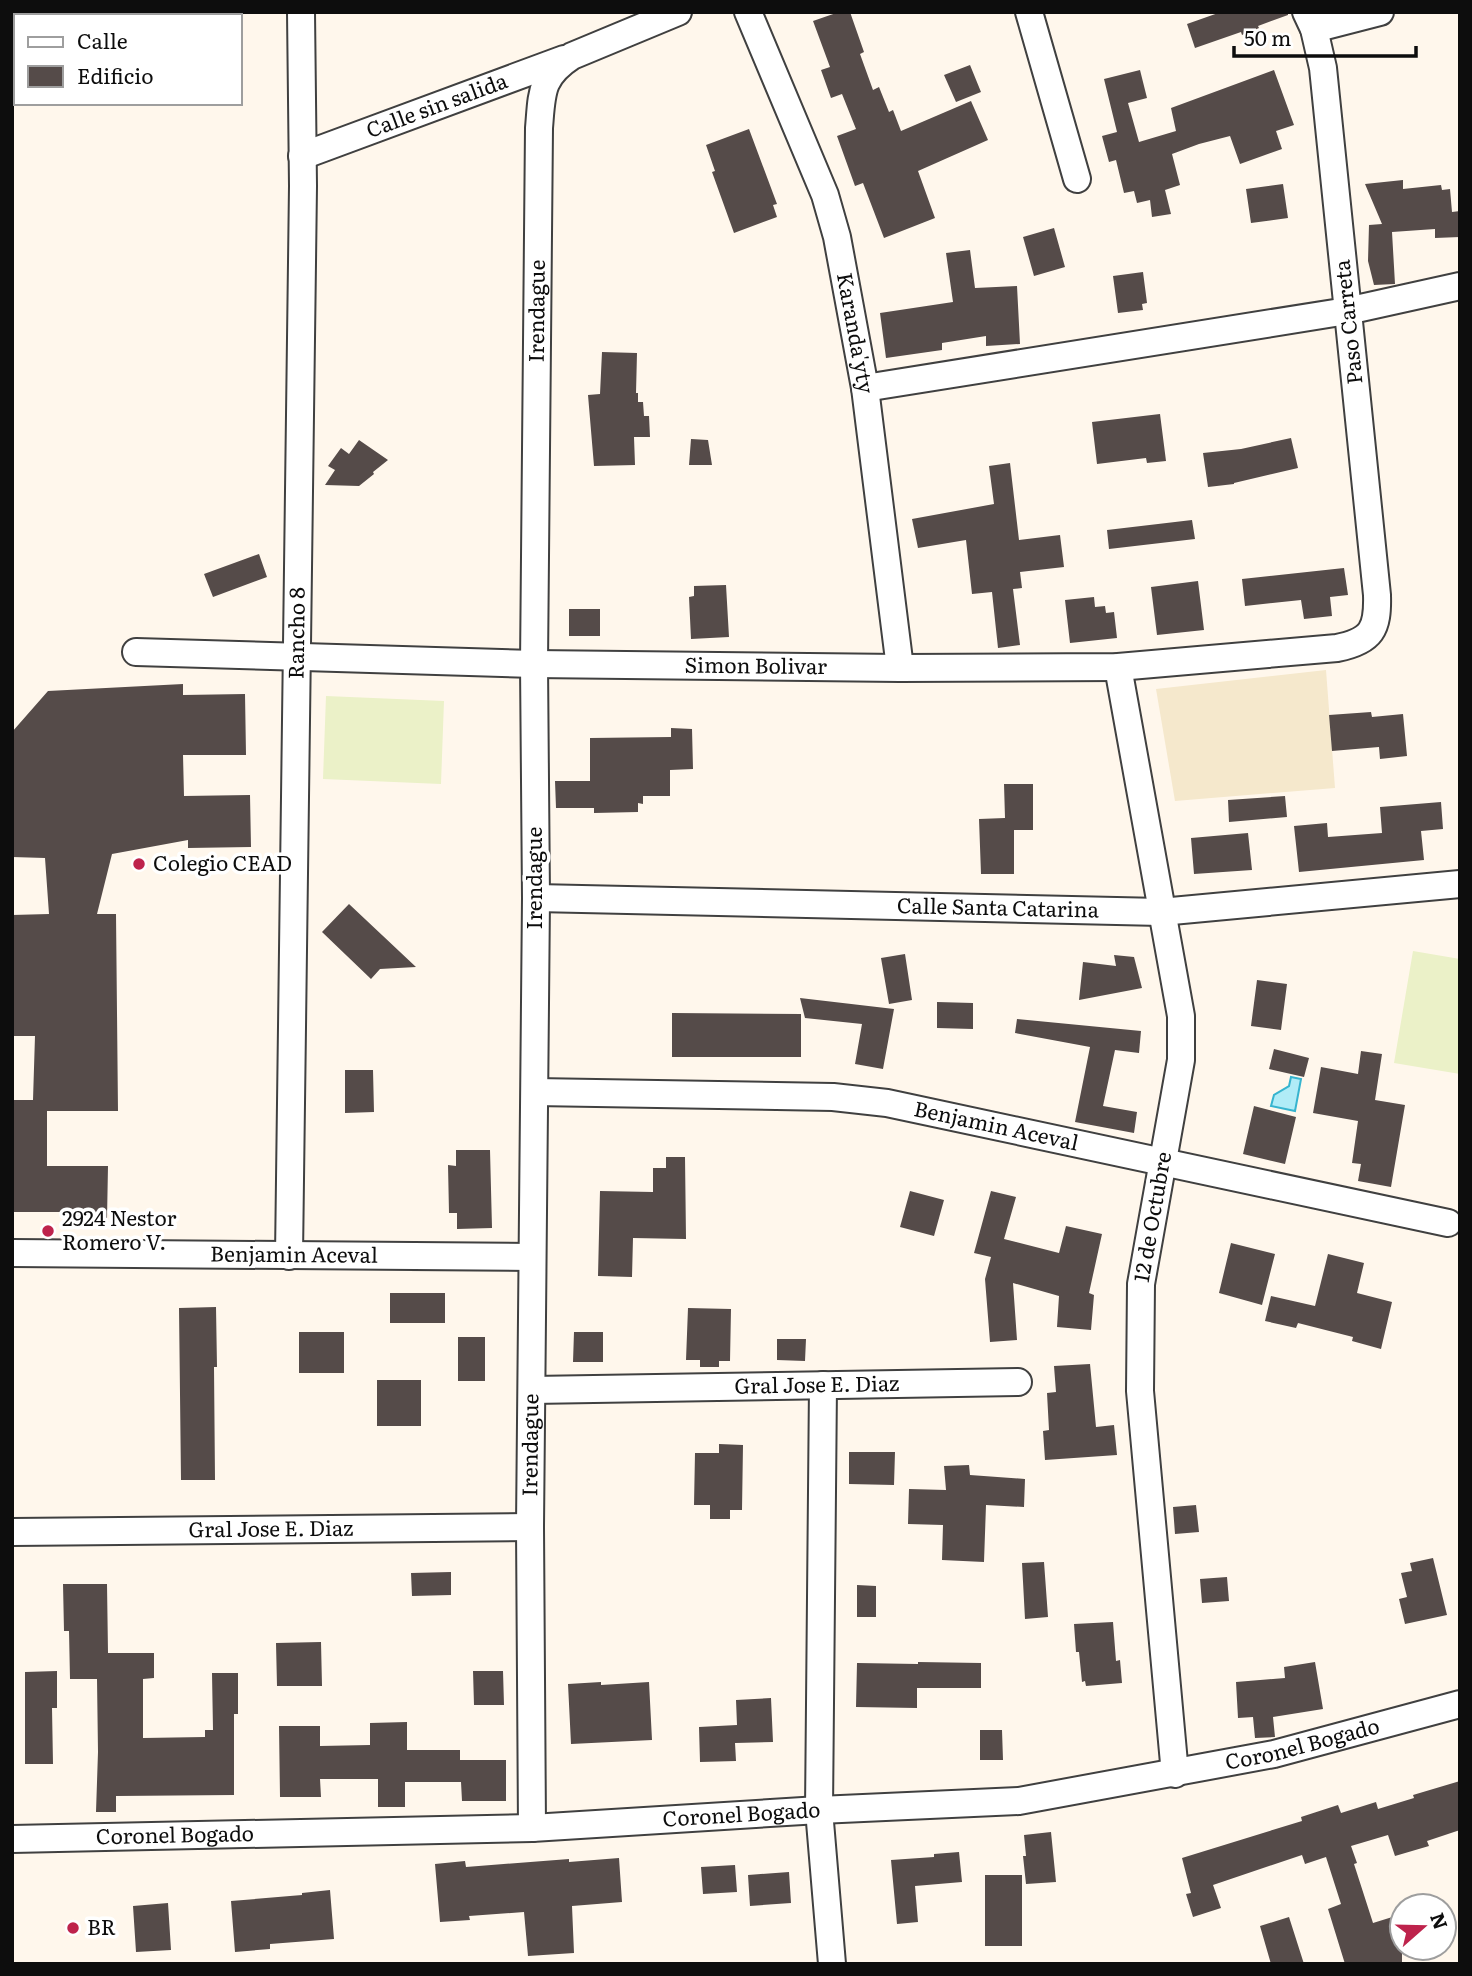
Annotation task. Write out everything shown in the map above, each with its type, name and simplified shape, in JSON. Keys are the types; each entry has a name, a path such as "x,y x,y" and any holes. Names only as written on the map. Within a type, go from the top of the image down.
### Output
{"street":[{"name":"Rancho 8","path":"289,1256 302,156 301,12"},
{"name":"Irendague","path":"531,1828 530,1527 536,898 534,664 539,128 542,91 550,74 572,56 678,12"},
{"name":"Karanda'yty","path":"748,12 825,195 837,237 865,388 900,668"},
{"path":"1029,12 1077,179"},
{"path":"1310,20 1380,12"},
{"name":"Paso Carreta","path":"1310,20 1323,68 1377,595 1377,615 1371,633"},
{"name":"Calle sin salida","path":"302,156 572,56"},
{"path":"865,388 1348,311 1460,286"},
{"name":"Simon Bolivar","path":"136,652 534,664 900,668 1118,667 1337,648 1355,645 1371,633"},
{"name":"12 de Octubre","path":"1118,667 1181,1017 1181,1060 1141,1284 1140,1391 1175,1774"},
{"name":"Calle Santa Catarina","path":"536,898 1161,912 1460,884"},
{"name":"Benjamin Aceval","path":"535,1092 833,1097 887,1103 1448,1223"},
{"name":"Benjamin Aceval","path":"12,1253 532,1257"},
{"name":"Gral Jose E. Diaz","path":"532,1390 1018,1382"},
{"path":"823,1385 819,1810 832,1964"},
{"name":"Gral Jose E. Diaz","path":"12,1532 530,1527"},
{"name":"Coronel Bogado","path":"12,1839 531,1828 1019,1801 1274,1754 1460,1704"}],"shaded area":[{"path":"1326,670 1335,788 1175,801 1156,689"}],"green space":[{"path":"326,696 444,701 441,784 323,779"},
{"path":"1413,951 1460,959 1460,1074 1394,1063"}],"water":[{"path":"1291,1077 1301,1079 1295,1111 1271,1106 1274,1095 1289,1086"}],"building":[{"path":"839,12 850,12 864,52 860,54 873,90 879,87 889,112 893,110 901,131 971,101 988,140 918,171 935,218 884,238 863,183 855,186 837,136 856,129 842,94 831,98 821,70 830,67 813,21"},
{"path":"1221,12 1288,12 1288,15 1242,35 1241,32 1195,48 1187,24"},
{"path":"970,65 981,92 956,102 944,75"},
{"path":"1140,70 1147,98 1128,103 1139,142 1176,131 1171,108 1274,70 1294,125 1276,131 1282,149 1240,164 1230,136 1172,154 1180,185 1165,190 1171,214 1152,217 1150,200 1137,203 1134,191 1124,193 1116,160 1109,162 1102,136 1117,132 1104,79"},
{"path":"749,129 777,204 773,205 777,217 734,233 712,172 715,171 706,145"},
{"path":"1403,180 1403,189 1441,185 1442,190 1450,189 1452,212 1460,211 1460,237 1435,238 1435,229 1392,232 1395,284 1374,285 1368,261 1369,225 1382,224 1365,184"},
{"path":"1283,184 1288,218 1251,223 1246,189"},
{"path":"1054,228 1065,267 1034,276 1023,237"},
{"path":"970,250 975,288 1017,286 1020,344 986,346 986,336 942,343 942,350 886,358 880,313 953,302 946,253"},
{"path":"1143,272 1147,303 1142,304 1143,310 1118,313 1113,276"},
{"path":"602,352 637,353 636,393 638,402 643,402 644,416 649,416 650,437 634,437 635,465 594,466 588,395 600,394"},
{"path":"1160,414 1166,461 1147,463 1146,458 1097,464 1092,422"},
{"path":"1291,438 1298,468 1234,484 1208,487 1203,453 1241,449"},
{"path":"691,439 708,440 712,465 689,465"},
{"path":"359,440 388,460 359,486 325,485 335,470 328,466 341,448 349,454"},
{"path":"1010,463 1019,540 1060,535 1064,567 1020,572 1022,588 1013,589 1020,645 998,648 992,592 972,594 966,540 918,548 912,519 994,504 989,466"},
{"path":"1192,520 1195,539 1109,549 1107,530"},
{"path":"259,554 267,577 213,597 204,574"},
{"path":"1344,568 1348,595 1330,597 1332,616 1304,619 1301,600 1245,606 1242,579"},
{"path":"1198,581 1204,630 1157,635 1151,587"},
{"path":"726,585 729,637 691,639 689,597 694,596 694,586"},
{"path":"1094,597 1095,607 1105,606 1106,613 1114,612 1117,638 1070,643 1065,600"},
{"path":"569,609 600,609 600,636 569,636"},
{"path":"183,684 183,695 245,694 246,755 183,755 184,796 250,795 251,847 188,848 188,840 112,854 97,914 116,914 118,1111 47,1111 47,1166 108,1166 107,1219 69,1218 69,1212 12,1212 12,1100 33,1100 35,1036 13,1036 12,915 49,914 45,858 12,857 12,732 48,691"},
{"path":"1371,712 1372,717 1403,714 1407,756 1380,759 1379,747 1332,751 1329,715"},
{"path":"671,728 692,729 693,769 670,770 670,796 643,796 643,804 638,803 638,812 594,813 594,808 556,808 555,781 590,781 590,738 671,737"},
{"path":"1004,784 1033,784 1033,830 1014,830 1014,874 981,874 979,819 1005,818"},
{"path":"1285,796 1287,817 1229,822 1228,800"},
{"path":"1441,802 1443,829 1421,831 1424,860 1299,872 1294,826 1327,823 1328,837 1382,833 1380,807"},
{"path":"1248,833 1252,870 1194,874 1191,838"},
{"path":"349,904 416,967 380,969 371,979 322,932"},
{"path":"905,954 912,1000 889,1004 881,958"},
{"path":"1114,955 1134,957 1142,988 1079,1000 1083,962 1116,966"},
{"path":"1257,980 1287,984 1281,1030 1251,1026"},
{"path":"800,998 894,1009 883,1069 855,1064 862,1024 805,1018"},
{"path":"937,1002 973,1003 973,1029 937,1028"},
{"path":"672,1013 801,1014 801,1057 672,1057"},
{"path":"1017,1019 1141,1031 1139,1053 1115,1050 1103,1106 1137,1112 1134,1133 1075,1122 1090,1047 1015,1033"},
{"path":"1274,1049 1309,1058 1304,1077 1269,1069"},
{"path":"1361,1051 1382,1054 1375,1100 1405,1105 1391,1187 1358,1181 1361,1164 1352,1163 1358,1121 1313,1113 1321,1067 1358,1074"},
{"path":"345,1070 373,1070 374,1112 345,1113"},
{"path":"1254,1106 1296,1117 1285,1164 1243,1154"},
{"path":"456,1150 490,1150 492,1228 457,1229 457,1213 449,1213 448,1165 456,1166"},
{"path":"666,1157 685,1157 686,1239 633,1238 632,1277 598,1276 600,1191 653,1192 653,1168 666,1168"},
{"path":"910,1191 944,1200 934,1236 900,1227"},
{"path":"991,1191 1016,1197 1004,1239 1059,1253 1066,1226 1102,1234 1089,1293 1094,1295 1091,1330 1057,1327 1059,1296 1013,1283 1017,1340 990,1342 985,1279 991,1257 974,1253"},
{"path":"1231,1243 1275,1254 1262,1305 1219,1293"},
{"path":"1328,1254 1364,1263 1357,1293 1392,1302 1381,1349 1352,1341 1353,1337 1298,1323 1296,1328 1265,1321 1271,1296 1315,1306"},
{"path":"390,1293 445,1293 445,1323 390,1323"},
{"path":"216,1307 215,1480 181,1480 179,1308"},
{"path":"688,1308 731,1309 730,1361 719,1361 719,1367 700,1367 700,1360 686,1360"},
{"path":"299,1332 344,1332 344,1373 299,1373"},
{"path":"574,1332 603,1332 603,1362 573,1362"},
{"path":"458,1337 485,1337 485,1381 458,1381"},
{"path":"777,1339 806,1339 805,1361 777,1360"},
{"path":"1090,1364 1096,1427 1114,1425 1117,1455 1045,1460 1043,1431 1049,1430 1047,1393 1056,1392 1054,1366"},
{"path":"377,1380 421,1380 421,1426 377,1426"},
{"path":"719,1444 743,1445 742,1510 730,1510 730,1519 710,1519 710,1505 694,1505 695,1453 719,1453"},
{"path":"849,1452 895,1452 894,1485 849,1484"},
{"path":"969,1465 970,1475 1025,1479 1024,1507 986,1505 984,1562 942,1560 943,1525 908,1524 909,1489 946,1490 944,1466"},
{"path":"1196,1505 1199,1532 1175,1534 1173,1507"},
{"path":"1433,1558 1447,1615 1405,1624 1399,1599 1407,1597 1401,1573 1412,1571 1410,1563"},
{"path":"1044,1562 1048,1617 1025,1619 1022,1563"},
{"path":"451,1572 451,1595 412,1596 411,1573"},
{"path":"1227,1577 1229,1601 1202,1603 1200,1579"},
{"path":"63,1584 107,1584 108,1653 154,1653 154,1678 143,1679 143,1738 205,1737 205,1730 213,1730 212,1673 238,1673 238,1714 234,1714 234,1795 116,1796 116,1812 96,1812 97,1679 70,1679 69,1631 64,1631"},
{"path":"857,1585 876,1586 876,1617 857,1617"},
{"path":"1113,1622 1116,1661 1120,1660 1122,1683 1086,1686 1085,1681 1082,1682 1079,1652 1076,1652 1074,1624"},
{"path":"321,1642 322,1686 277,1686 276,1643"},
{"path":"1315,1662 1323,1709 1273,1717 1275,1737 1255,1738 1253,1717 1238,1718 1236,1682 1285,1678 1284,1667"},
{"path":"857,1663 981,1663 981,1688 917,1688 917,1708 856,1707"},
{"path":"57,1671 57,1708 52,1708 53,1764 25,1764 25,1672"},
{"path":"473,1671 503,1671 504,1705 474,1705"},
{"path":"601,1682 601,1685 649,1682 652,1740 571,1744 568,1684"},
{"path":"771,1698 773,1742 735,1743 736,1761 700,1762 699,1727 737,1725 736,1700"},
{"path":"407,1722 407,1750 460,1750 460,1760 506,1760 506,1801 462,1801 461,1782 405,1782 405,1807 378,1807 378,1779 320,1779 321,1797 280,1797 279,1726 320,1726 320,1746 370,1745 370,1723"},
{"path":"980,1730 1002,1730 1003,1760 980,1760"},
{"path":"1460,1781 1460,1830 1427,1841 1429,1846 1395,1856 1388,1835 1351,1846 1373,1923 1388,1918 1388,1962 1402,1964 1345,1964 1328,1909 1341,1904 1326,1857 1305,1864 1302,1855 1213,1885 1221,1908 1193,1917 1186,1894 1191,1893 1182,1858 1302,1821 1301,1817 1338,1805 1341,1813 1376,1802 1378,1809 1414,1798 1413,1795"},
{"path":"1051,1832 1056,1882 1026,1884 1024,1835"},
{"path":"959,1852 962,1882 915,1886 918,1922 897,1924 891,1860"},
{"path":"619,1858 622,1902 572,1906 574,1953 528,1956 524,1912 469,1916 470,1920 440,1922 435,1864 465,1861 466,1867"},
{"path":"735,1865 737,1892 703,1894 701,1867"},
{"path":"789,1872 791,1903 750,1906 748,1875"},
{"path":"985,1875 1022,1875 1022,1946 985,1946"},
{"path":"330,1890 334,1939 270,1944 270,1949 235,1952 231,1901"},
{"path":"168,1903 171,1950 136,1952 133,1906"},
{"path":"1289,1917 1304,1964 1271,1964 1260,1926"}],"place":[{"name":"Colegio CEAD","path":"139,864"},
{"name":"2924 Nestor Romero V.","path":"48,1231"},
{"name":"BR","path":"73,1928"}]}
